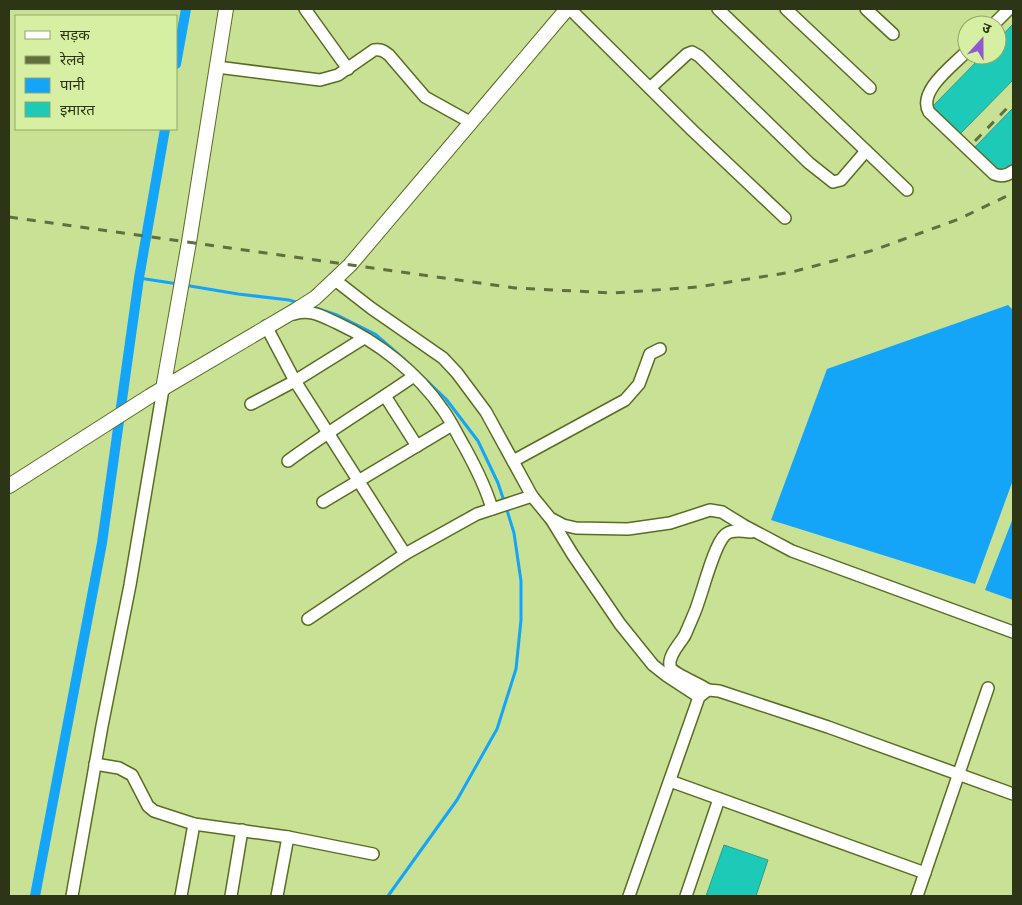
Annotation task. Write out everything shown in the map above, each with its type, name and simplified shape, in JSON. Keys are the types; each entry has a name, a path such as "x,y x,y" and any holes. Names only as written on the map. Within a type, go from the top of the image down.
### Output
{"main road":[{"path":"163,389 226,9"},
{"path":"9,486 150,396 315,298 350,265 470,122 569,9"}],"street":[{"path":"305,9 348,68"},
{"path":"569,9 785,218"},
{"path":"718,9 907,190"},
{"path":"786,9 870,88"},
{"path":"866,9 893,34"},
{"path":"217,67 312,80 330,77 348,68 374,50 384,51 425,97 470,122"},
{"path":"650,88 687,54 692,52 699,56 808,163 832,182 841,180 866,152"},
{"path":"957,62 928,92 926,107 994,174 1005,176 1013,171"},
{"path":"334,280 443,358 452,368 486,412 532,496 550,518 620,624 653,665 666,676 704,693 719,691 828,727 1013,794"},
{"path":"282,318 303,311 310,312 364,338 394,358 414,376 435,400 452,425 496,508"},
{"path":"266,326 295,380 405,554"},
{"path":"251,404 364,338"},
{"path":"512,461 625,400 639,384 650,354 660,349"},
{"path":"288,461 328,432 414,376"},
{"path":"72,896 95,764 130,586 163,389"},
{"path":"385,396 417,446"},
{"path":"323,502 452,425"},
{"path":"308,619 405,554 477,514 516,503 532,496"},
{"path":"550,518 563,525 576,528 628,529 670,524 710,510 722,512 792,551 1013,632"},
{"path":"704,693 697,682 673,672 670,660 696,610 723,536 731,531 755,532"},
{"path":"917,896 988,688"},
{"path":"628,896 704,693"},
{"path":"95,764 119,768 127,772 136,780 148,806 154,811 194,824 288,837 372,854"},
{"path":"670,781 925,873"},
{"path":"686,896 719,799"},
{"path":"181,896 194,824"},
{"path":"231,896 242,830"},
{"path":"277,896 288,837"}],"water":[{"path":"1008,305 1013,310 1013,480 975,584 771,520 827,369"},
{"path":"1013,518 1013,600 985,590"}],"building":[{"path":"1013,24 1013,80 960,134 932,107 973,65 1007,65 1007,30"},
{"path":"1013,108 1013,164 1002,175 974,148"},
{"path":"724,845 768,860 756,896 706,896"}],"waterway":[{"path":"178,53 186,9"},
{"path":"35,896 102,543 139,278 165,130"},
{"path":"139,278 178,284"},
{"path":"184,285 299,303"},
{"path":"310,306 337,315 375,334 446,399 478,441 498,483 504,501"},
{"path":"388,896 457,800 497,729 516,669 521,620 521,581 514,533 506,507"}],"railway":[{"path":"975,141 1013,102"},
{"path":"9,217 515,288 613,293 698,287 792,272 874,250 959,219 1013,193"}]}
